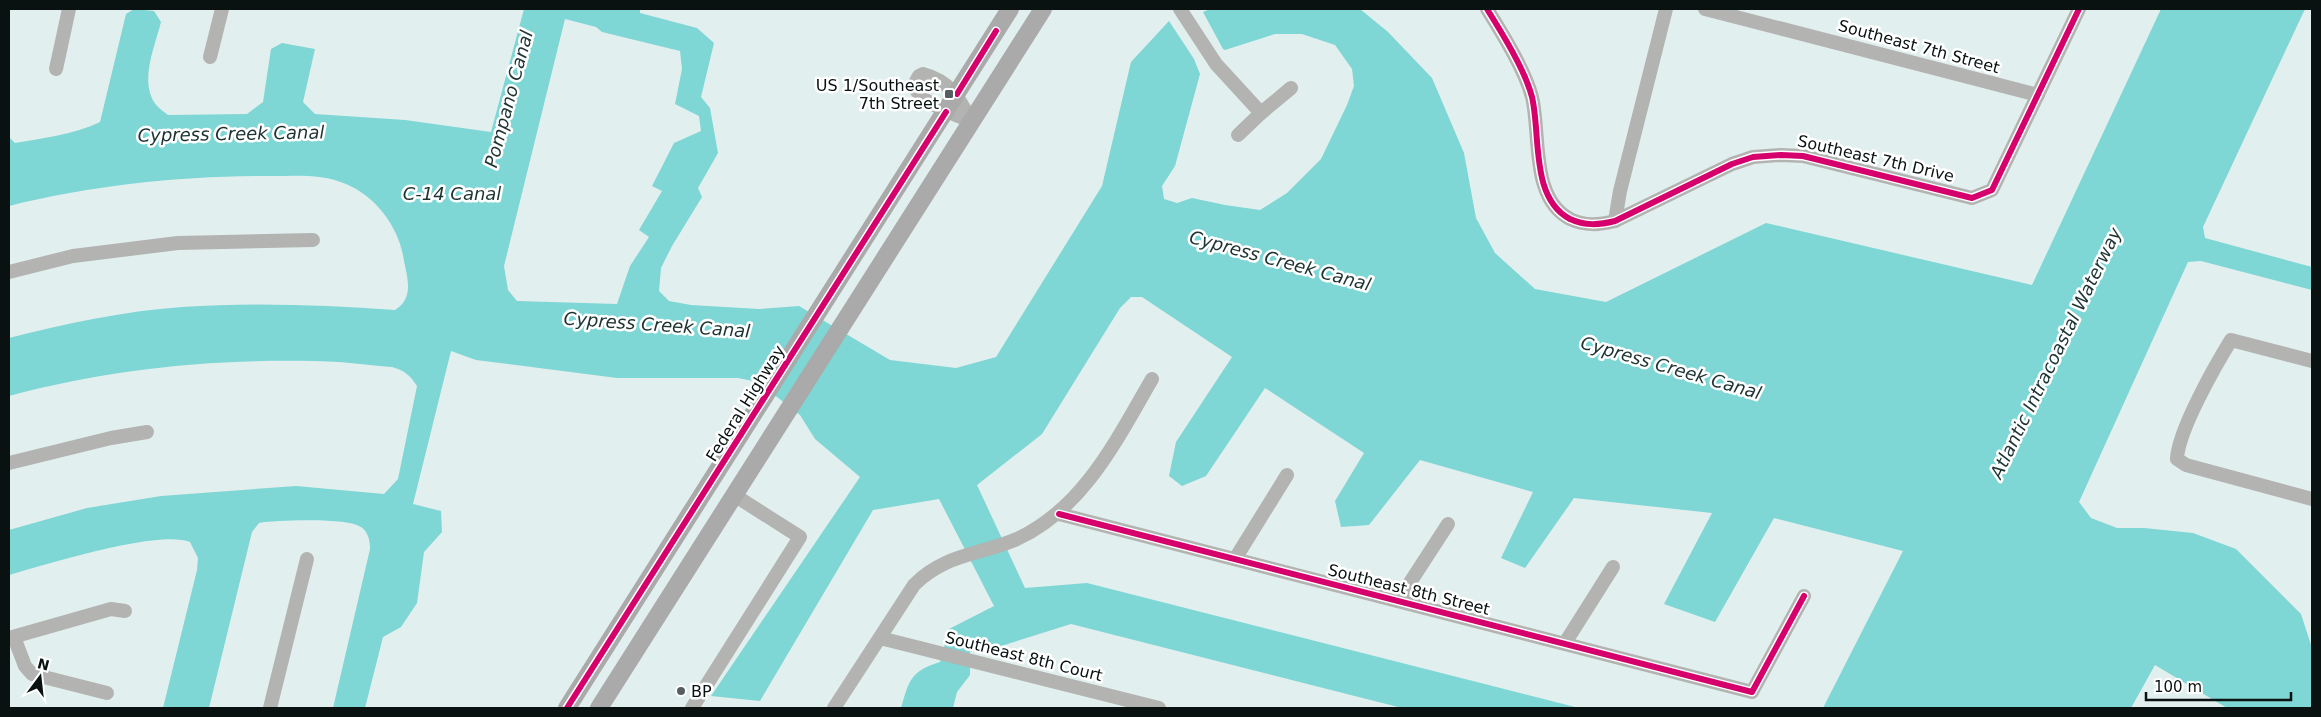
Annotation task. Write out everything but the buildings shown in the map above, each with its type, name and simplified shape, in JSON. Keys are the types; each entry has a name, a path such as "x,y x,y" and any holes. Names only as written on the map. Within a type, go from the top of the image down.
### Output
{"main road":[{"name":"Federal Highway","path":"567,708 1010,9"},
{"path":"599,708 1043,9"},
{"path":"694,559 690,536 696,506"},
{"path":"673,542 677,551 678,564 674,590"}],"street":[{"path":"56,69 69,9"},
{"path":"210,57 222,9"},
{"path":"1180,9 1216,64 1261,113"},
{"name":"Southeast 7th Drive","path":"1487,9 1511,48 1532,96 1543,183 1550,204 1562,214 1575,221 1601,225 1614,221 1732,164 1753,157 1781,155 1803,156 1972,198 1992,190 2038,95"},
{"path":"1614,221 1666,9"},
{"name":"Southeast 7th Street","path":"1705,9 2038,95"},
{"path":"2038,95 2079,9"},
{"path":"923,74 929,76 957,94 971,122 946,112 917,93 914,88 916,80 923,74"},
{"path":"1238,135 1291,88"},
{"path":"9,272 73,256 178,243 312,240"},
{"path":"2312,361 2231,340 2216,364 2180,440 2177,459 2186,465 2312,499"},
{"path":"834,708 914,585 926,573 959,556 1015,539 1059,514 1094,475 1152,379"},
{"path":"9,464 111,438 147,432"},
{"path":"1235,559 1287,475"},
{"path":"692,708 800,538 734,495"},
{"name":"Southeast 8th Street","path":"1059,514 1752,692 1804,596"},
{"path":"1398,601 1448,524"},
{"path":"270,708 306,559"},
{"path":"1565,643 1613,567"},
{"path":"107,693 32,674 25,666 12,638 111,609 125,611"},
{"name":"Southeast 8th Court","path":"880,638 1159,708"}],"water":[{"path":"134,9 154,11 161,22 152,52 148,83 154,102 168,115 247,114 263,102 271,49 282,43 315,49 303,102 315,114 405,120 491,132 524,9 640,9 640,13 697,28 714,43 701,97 710,108 718,153 698,188 702,197 661,268 659,291 669,301 691,305 759,309 799,306 890,360 956,368 996,357 1102,186 1131,62 1169,21 1194,59 1200,74 1175,166 1162,186 1164,199 1177,203 1192,198 1260,210 1287,193 1321,159 1354,86 1352,69 1335,45 1302,34 1275,34 1225,50 1203,12 1210,9 1360,9 1388,32 1432,78 1464,153 1476,218 1495,253 1535,289 1606,302 1766,223 2032,285 2161,9 2305,9 2203,227 2205,238 2312,267 2312,290 2201,261 2188,262 2079,502 2091,518 2117,528 2144,528 2193,533 2236,549 2301,614 2312,648 2312,708 2227,708 2155,665 2131,708 1823,708 1903,551 1774,518 1715,622 1664,604 1712,513 1574,498 1525,568 1501,558 1533,492 1420,460 1369,525 1341,527 1335,501 1364,453 1265,388 1206,476 1182,486 1169,476 1176,442 1232,357 1142,297 1131,297 1120,308 1042,434 977,485 1025,588 1087,583 1579,708 1402,708 1071,624 998,647 970,652 970,675 957,692 953,708 901,708 912,678 922,669 940,662 949,629 994,606 939,499 873,510 760,701 711,696 860,477 815,439 800,415 758,382 738,378 617,378 476,360 451,351 413,504 441,511 442,532 424,552 417,603 401,627 383,637 365,708 333,708 370,549 369,539 362,528 351,523 310,520 259,523 252,532 209,708 163,708 197,570 198,558 190,542 175,539 128,544 9,575 9,530 87,508 161,496 296,486 384,494 398,479 417,386 407,374 392,367 333,362 274,361 198,364 122,373 84,379 9,396 9,338 94,319 160,309 235,305 288,305 395,310 406,299 408,292 407,278 403,255 396,233 375,204 357,189 337,180 307,176 235,176 170,180 73,192 9,206 9,137 15,143 47,138 69,133 100,122 126,14","holes":["565,19 596,27 602,32 680,51 682,69 675,104 699,116 701,131 674,143 652,186 662,191 639,230 649,237 630,266 617,304 517,301 508,290 504,266"]}],"cycle path":[{"path":"1487,9 1529,86 1535,112 1539,164 1548,196 1557,209 1570,219 1592,224 1615,221 1732,164 1753,157 1803,156 1972,198 1992,190 2079,9"},
{"path":"957,94 996,31"},
{"path":"567,708 946,112"},
{"path":"1059,514 1752,692 1804,596"}],"place":[{"name":"US 1/Southeast 7th Street","path":"949,94"},
{"name":"BP","path":"681,691"}],"water label":[{"name":"Pompano Canal","path":"509,99"},
{"name":"Cypress Creek Canal","path":"231,134"},
{"name":"C-14 Canal","path":"452,194"},
{"name":"Cypress Creek Canal","path":"1280,261"},
{"name":"Cypress Creek Canal","path":"657,325"},
{"name":"Atlantic Intracoastal Waterway","path":"2056,353"},
{"name":"Cypress Creek Canal","path":"1671,368"}]}
